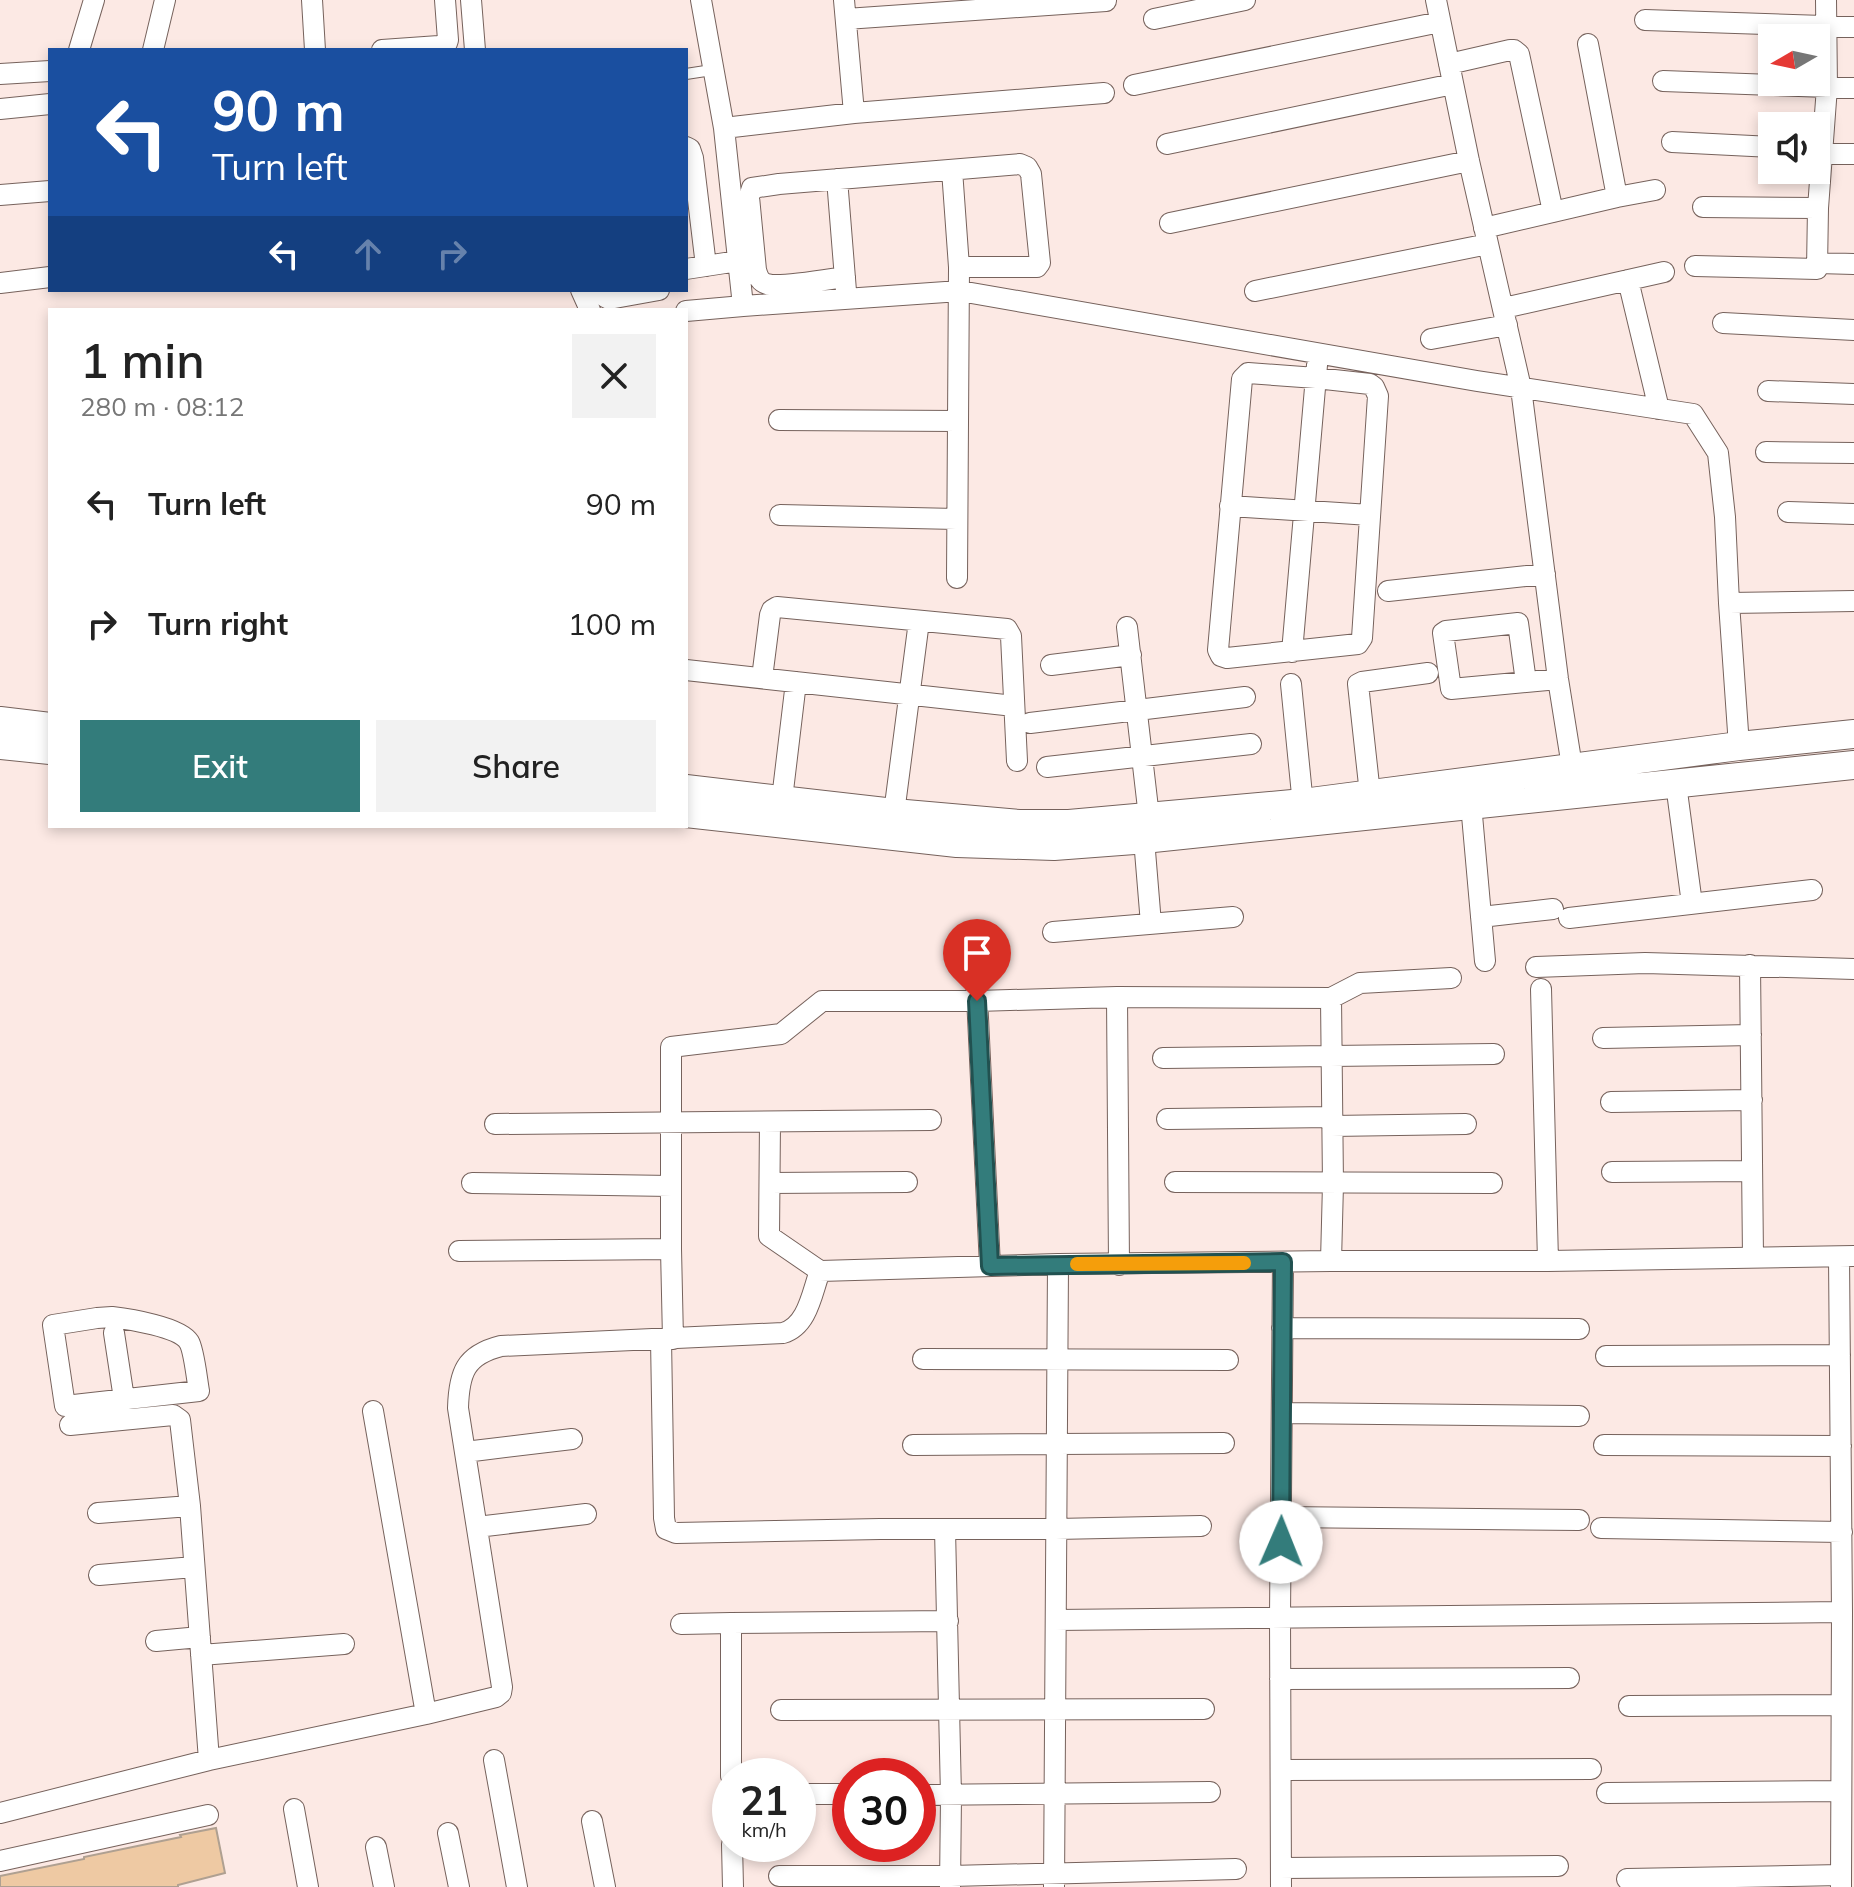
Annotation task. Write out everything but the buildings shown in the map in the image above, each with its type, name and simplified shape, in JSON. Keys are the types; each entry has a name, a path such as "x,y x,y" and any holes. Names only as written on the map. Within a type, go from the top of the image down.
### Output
{"street":[{"path":"80,48 94,0"},
{"path":"153,48 165,0"},
{"path":"312,0 315,48"},
{"path":"410,48 447,43 445,0"},
{"path":"471,0 475,48"},
{"path":"701,0 724,128 743,306"},
{"path":"1154,19 1245,0"},
{"path":"1436,0 1521,388 1558,679 1575,781"},
{"path":"1826,0 1826,24"},
{"path":"854,113 845,9 1106,1"},
{"path":"1645,20 1758,24"},
{"path":"1134,85 1440,22"},
{"path":"1830,27 1854,27"},
{"path":"1588,44 1617,197"},
{"path":"1167,144 1451,74 1514,50 1519,54 1553,212"},
{"path":"0,74 48,71"},
{"path":"1663,81 1758,84"},
{"path":"1830,87 1854,88"},
{"path":"724,128 854,113 1104,93"},
{"path":"0,109 48,104"},
{"path":"0,117 48,113"},
{"path":"1672,142 1758,146"},
{"path":"688,148 693,158 696,267 738,261"},
{"path":"1830,152 1854,154"},
{"path":"1170,223 1469,161"},
{"path":"845,277 775,285 763,283 756,270 749,197 752,188 1020,164 1027,167 1031,174 1040,263 1033,269 959,267"},
{"path":"952,170 960,291 957,578"},
{"path":"837,179 847,299"},
{"path":"1695,266 1817,269 1819,184"},
{"path":"1255,291 1486,236 1553,212 1655,190"},
{"path":"0,195 48,191"},
{"path":"1703,207 1818,208"},
{"path":"1818,263 1854,264"},
{"path":"1431,339 1664,272"},
{"path":"0,283 48,277"},
{"path":"1628,280 1659,409"},
{"path":"688,311 960,291 1521,388 1693,414 1718,453 1725,517 1739,746"},
{"path":"602,292 609,299 648,292"},
{"path":"1723,323 1854,330"},
{"path":"1292,652 1319,353"},
{"path":"1248,373 1316,378 1374,387 1378,396 1361,641 1358,644 1227,658 1221,656 1218,650 1230,506 1242,379 1248,373"},
{"path":"1768,391 1854,394"},
{"path":"779,420 958,421"},
{"path":"1766,452 1854,453"},
{"path":"1230,506 1370,515"},
{"path":"1788,512 1854,514"},
{"path":"780,515 956,519"},
{"path":"1388,591 1545,574"},
{"path":"1729,603 1854,601"},
{"path":"762,678 770,615 777,607 1003,629 1009,631 1011,636 1017,761"},
{"path":"894,813 919,621"},
{"path":"1526,682 1518,623 1443,633 1451,689 1526,682 1558,679"},
{"path":"1127,627 1143,757 1151,924"},
{"path":"1051,665 1131,655"},
{"path":"688,670 1014,706"},
{"path":"1370,794 1358,684 1428,673"},
{"path":"782,799 796,682"},
{"path":"1291,684 1304,812"},
{"path":"1030,723 1245,697"},
{"path":"0,721 48,727"},
{"path":"688,813 957,843 1054,846 1147,828 1304,812 1471,804 1739,746 1854,734"},
{"path":"1047,767 1251,744"},
{"path":"0,745 48,750"},
{"path":"1304,812 1370,794 1575,781 1676,784 1854,765"},
{"path":"1676,784 1692,904"},
{"path":"688,789 1019,824 1147,828"},
{"path":"1471,804 1485,961"},
{"path":"1481,917 1692,904 1812,890"},
{"path":"1053,932 1233,917"},
{"path":"974,935 990,1266"},
{"path":"1536,967 1645,963 1854,969"},
{"path":"1750,965 1753,1257"},
{"path":"1201,1526 676,1533 666,1529 671,1047 781,1034 822,1001 1331,998 1360,983 1451,978"},
{"path":"1541,989 1548,1261"},
{"path":"1117,997 1119,1265"},
{"path":"1331,998 1331,1261"},
{"path":"1603,1038 1751,1035"},
{"path":"1163,1058 1494,1054"},
{"path":"1611,1102 1752,1100"},
{"path":"1167,1119 1466,1124"},
{"path":"495,1124 931,1120"},
{"path":"770,1122 769,1236 820,1271 1058,1264 1847,1256 1840,1355 1841,1881 1627,1879"},
{"path":"1612,1172 1752,1171"},
{"path":"770,1183 907,1182"},
{"path":"1175,1182 1492,1183"},
{"path":"472,1183 671,1186"},
{"path":"459,1251 671,1249"},
{"path":"1283,1262 1281,1877 1558,1866"},
{"path":"1054,1880 1058,1264"},
{"path":"0,1813 209,1760 496,1697 502,1687 458,1408 458,1393 465,1369 474,1357 484,1350 501,1346 783,1333 794,1330 803,1319 820,1271"},
{"path":"112,1317 146,1322 183,1336 190,1343 199,1391 124,1399 65,1406 53,1325 112,1317"},
{"path":"1282,1328 1579,1329"},
{"path":"114,1333 127,1420"},
{"path":"1606,1356 1840,1355"},
{"path":"923,1359 1228,1360"},
{"path":"373,1411 426,1714"},
{"path":"1282,1413 1579,1416"},
{"path":"70,1425 173,1415 180,1420 190,1506 209,1760"},
{"path":"465,1452 572,1439"},
{"path":"913,1445 1224,1443"},
{"path":"1604,1445 1841,1446"},
{"path":"98,1513 190,1506"},
{"path":"477,1527 586,1514"},
{"path":"1282,1517 1579,1520"},
{"path":"1601,1528 1842,1532"},
{"path":"945,1529 950,1882"},
{"path":"99,1575 194,1567"},
{"path":"1056,1620 1842,1612"},
{"path":"681,1624 948,1621"},
{"path":"731,1623 731,1758"},
{"path":"156,1641 201,1646 344,1644"},
{"path":"1280,1679 1569,1678"},
{"path":"1629,1706 1841,1705"},
{"path":"781,1710 1204,1709"},
{"path":"494,1760 517,1887"},
{"path":"1281,1770 1591,1769"},
{"path":"1607,1793 1840,1791"},
{"path":"936,1796 1210,1792"},
{"path":"294,1809 308,1887"},
{"path":"0,1861 208,1815"},
{"path":"592,1821 605,1887"},
{"path":"448,1833 459,1887"},
{"path":"376,1847 384,1887"},
{"path":"732,1862 733,1887"},
{"path":"779,1876 950,1882 1054,1880 1236,1869"}],"lane":[{"path":"688,74 712,70"}],"slow traffic":[{"path":"1077,1264 1244,1263"}],"route":[{"path":"977,1001 990,1266 1283,1262 1281,1542"}]}
